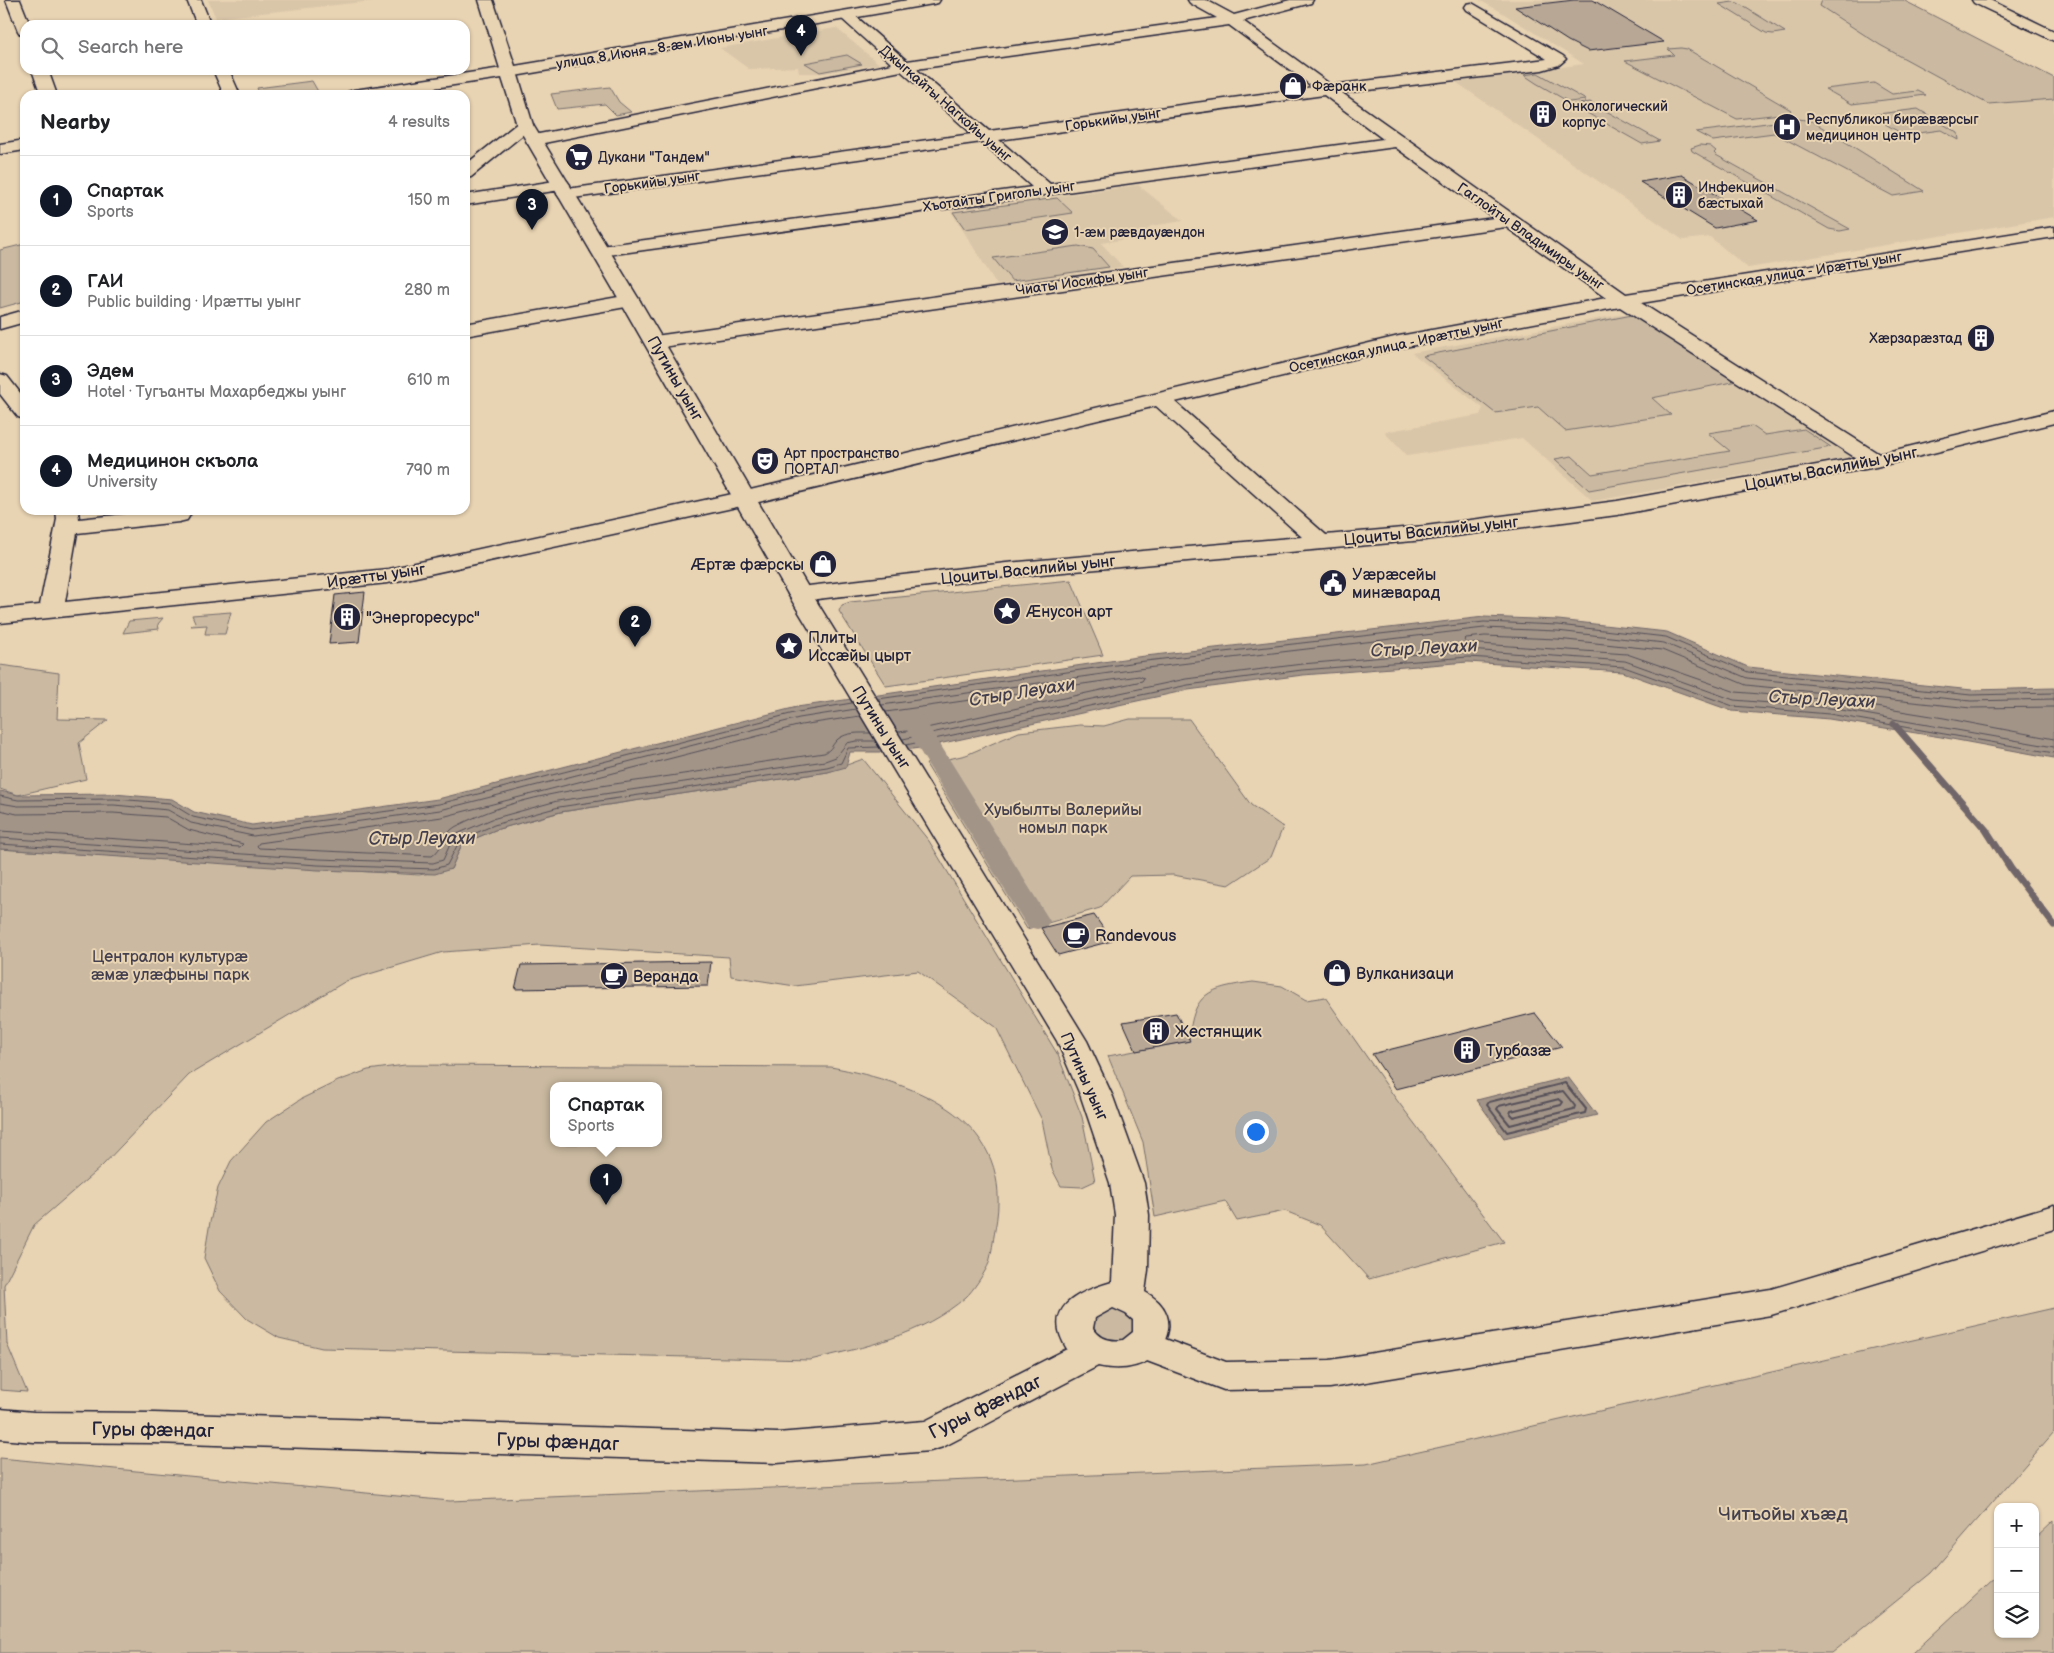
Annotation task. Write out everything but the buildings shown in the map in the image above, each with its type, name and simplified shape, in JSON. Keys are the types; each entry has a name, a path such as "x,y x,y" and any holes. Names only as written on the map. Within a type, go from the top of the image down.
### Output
{"main road":[{"path":"13,0 21,20"},
{"path":"194,0 202,20"},
{"name":"Путины уынг","path":"486,0 512,86 529,132 655,342 800,594 953,842 1072,1041 1097,1097 1127,1183 1132,1215 1127,1298"},
{"name":"улица 8 Июня - 8-ӕм Июны уынг","path":"388,90 509,72 933,0"},
{"name":"Гаглойты Владимиры уынг","path":"1195,0 1232,20 1398,142 1622,300 1876,461"},
{"path":"470,170 529,132 903,66 1232,20 1306,0"},
{"path":"1979,0 2054,37"},
{"name":"Горькийы уынг","path":"470,199 564,190 1328,90 1527,67 1555,62 1558,59 1472,7"},
{"name":"Джыгкайты Нагкойы уынг","path":"847,16 1046,190"},
{"path":"42,75 47,90"},
{"path":"223,75 230,90"},
{"name":"Хъотайты Григолы уынг","path":"600,250 1398,142"},
{"path":"0,149 20,146"},
{"name":"Чиаты Иосифы уынг","path":"655,342 1509,221"},
{"name":"Осетинская улица - Ирæтты уынг","path":"746,498 1398,342 1622,300 2054,232"},
{"path":"470,329 630,301"},
{"path":"0,323 20,317"},
{"path":"0,380 14,407"},
{"path":"1160,399 1320,542"},
{"name":"Цоциты Василийы уынг","path":"800,594 1006,570 1425,533 1617,508 1876,461 2054,417"},
{"name":"Ирæтты уынг","path":"0,616 388,576 746,498"},
{"path":"51,611 67,519 179,515"},
{"path":"1144,1345 1224,1376 1330,1374 1771,1302 2054,1217"},
{"path":"1113,1295 1127,1298 1143,1307 1149,1316 1152,1325 1150,1336 1144,1345 1123,1355 1107,1355 1095,1351 1085,1345 1078,1336 1075,1324 1077,1315 1085,1305 1096,1298 1113,1295"},
{"name":"Гуры фӕндаг","path":"0,1424 34,1427 154,1428 777,1448 930,1436 1095,1351"}],"shaded area":[{"path":"208,0 381,0 216,18"},
{"name":"Республикон бирæвæрсыг медицинон центр","path":"1479,0 1903,0 2054,78 2054,217 1748,268 1710,237 1683,240 1456,82 1584,64"},
{"path":"836,28 879,64 824,73 799,73 798,67 749,69 720,48"},
{"name":"1-æм рӕвдауӕндон","path":"1138,185 1183,221 1151,226 1140,237 1101,243 1123,267 997,285 951,211"},
{"path":"1635,312 1851,457 1593,501 1522,438 1407,456 1384,432 1480,415 1483,408 1412,353"}],"green space":[{"path":"1822,0 1903,0 2054,78 2054,99 1988,104 1880,45 1820,6"},
{"path":"1738,3 1785,32 1766,33 1719,4"},
{"path":"1668,49 1687,49 1791,110 1789,113 1737,119 1625,61 1674,55"},
{"path":"847,55 862,64 820,72 805,63"},
{"path":"1538,73 1586,100 1569,102 1524,75"},
{"path":"312,81 317,90 258,90 257,88"},
{"path":"1874,83 1892,94 1918,91 1926,95 1852,104 1825,89"},
{"path":"610,87 619,102 631,112 616,115 605,104 557,109 551,94"},
{"path":"1590,102 1660,141 1642,144 1573,105"},
{"path":"1918,109 1958,133 1959,140 1941,130 1904,135 1870,115"},
{"path":"1799,119 1812,121 1924,191 1893,196 1774,133 1713,141 1696,132"},
{"path":"1700,145 1710,146 1716,151 1714,153 1716,155 1850,229 1840,231 1829,229 1692,151 1691,148"},
{"path":"1057,198 1073,213 965,229 953,212"},
{"path":"20,245 20,302 0,308 0,250"},
{"path":"1078,246 1093,249 1109,267 1012,281 993,258"},
{"path":"1632,315 1737,381 1652,398 1671,415 1565,431 1538,407 1495,413 1423,356"},
{"path":"1752,426 1765,435 1804,429 1831,447 1589,490 1555,459 1572,456 1592,474 1730,451 1708,433"},
{"path":"1071,580 1103,655 886,686 839,611 842,605 850,602"},
{"path":"231,612 225,634 205,634 207,625 191,626 195,622 192,615"},
{"path":"163,618 158,624 159,629 123,633 129,621"},
{"path":"0,665 59,673 57,719 108,720 79,743 86,779 18,795 0,789"},
{"name":"Хуыбылты Валерийы номыл парк","path":"1130,719 1189,719 1251,805 1283,827 1271,857 1229,885 1173,875 1130,876 1100,908 1027,929 926,764 966,755 1019,732 1080,725 1104,726"},
{"name":"Централон культурæ æмæ улæфыны парк","path":"863,759 929,841 1058,1055 1082,1117 1095,1181 1082,1187 1061,1186 1052,1169 1042,1120 996,1027 918,971 795,986 731,976 729,957 540,945 443,952 346,981 189,1075 101,1167 34,1225 4,1285 7,1344 27,1392 0,1390 0,849 419,875 451,869 462,844 495,830 561,812 828,772"},
{"path":"1253,982 1282,986 1306,1000 1325,997 1396,1099 1504,1242 1369,1279 1320,1225 1285,1211 1237,1221 1225,1201 1155,1217 1143,1142 1108,1056 1189,1041 1194,1012 1199,1002 1206,995 1214,990"},
{"path":"405,1065 831,1067 864,1074 897,1084 927,1097 954,1113 976,1134 991,1160 998,1192 995,1230 989,1263 966,1297 930,1321 911,1331 872,1345 810,1360 322,1348 279,1338 247,1319 220,1291 204,1258 210,1222 218,1188 231,1161 266,1122 301,1099 338,1081 368,1070"},
{"path":"1102,1305 1129,1308 1139,1335 1108,1347 1085,1320"},
{"name":"Читъойы хъæд","path":"2054,1308 2054,1432 1931,1573 1832,1653 0,1653 0,1458 450,1501 1366,1464"},
{"path":"2054,1521 2054,1653 1913,1653 1994,1578 1994,1638 2039,1638 2039,1535"}],"water":[{"name":"Стыр Леуахи","path":"1484,617 1558,620 1667,632 1748,667 1972,690 2054,688 2054,758 1829,719 1732,711 1623,672 1468,662 1303,675 1188,690 920,748 889,752 850,752 846,767 828,772 560,812 495,830 462,844 451,869 435,874 318,870 0,849 0,791 18,795 114,794 172,799 194,812 252,825 438,799 797,707 1137,657"},
{"path":"1568,1077 1597,1115 1504,1138 1477,1100"}],"waterway":[{"path":"911,717 1037,921"},
{"path":"1894,724 1986,830 2011,869 2054,925"}],"place":[{"name":"Медицинон скъола","path":"801,56"},
{"name":"Фæранк","path":"1293,86"},
{"name":"Онкологический корпус","path":"1543,114"},
{"name":"Республикон бирæвæрсыг медицинон центр","path":"1787,127"},
{"name":"Дукани \"Тандем\"","path":"579,157"},
{"name":"Инфекцион бæстыхай","path":"1679,195"},
{"name":"Эдем","path":"532,230"},
{"name":"1-æм рӕвдауӕндон","path":"1055,232"},
{"name":"Хæрзарæзтад","path":"1981,338"},
{"name":"Арт пространство ПОРТАЛ","path":"765,461"},
{"name":"Æртæ фæрскы","path":"823,564"},
{"name":"Уæрæсейы минæварад","path":"1333,583"},
{"name":"Æнусон арт","path":"1007,611"},
{"name":"\"Энергоресурс\"","path":"347,617"},
{"name":"Плиты Иссæйы цырт","path":"789,646"},
{"name":"ГАИ","path":"635,647"},
{"name":"Randevous","path":"1076,935"},
{"name":"Вулканизаци","path":"1337,973"},
{"name":"Веранда","path":"614,976"},
{"name":"Жестянщик","path":"1156,1031"},
{"name":"Турбазæ","path":"1467,1050"},
{"name":"Спартак","path":"606,1205"}]}
